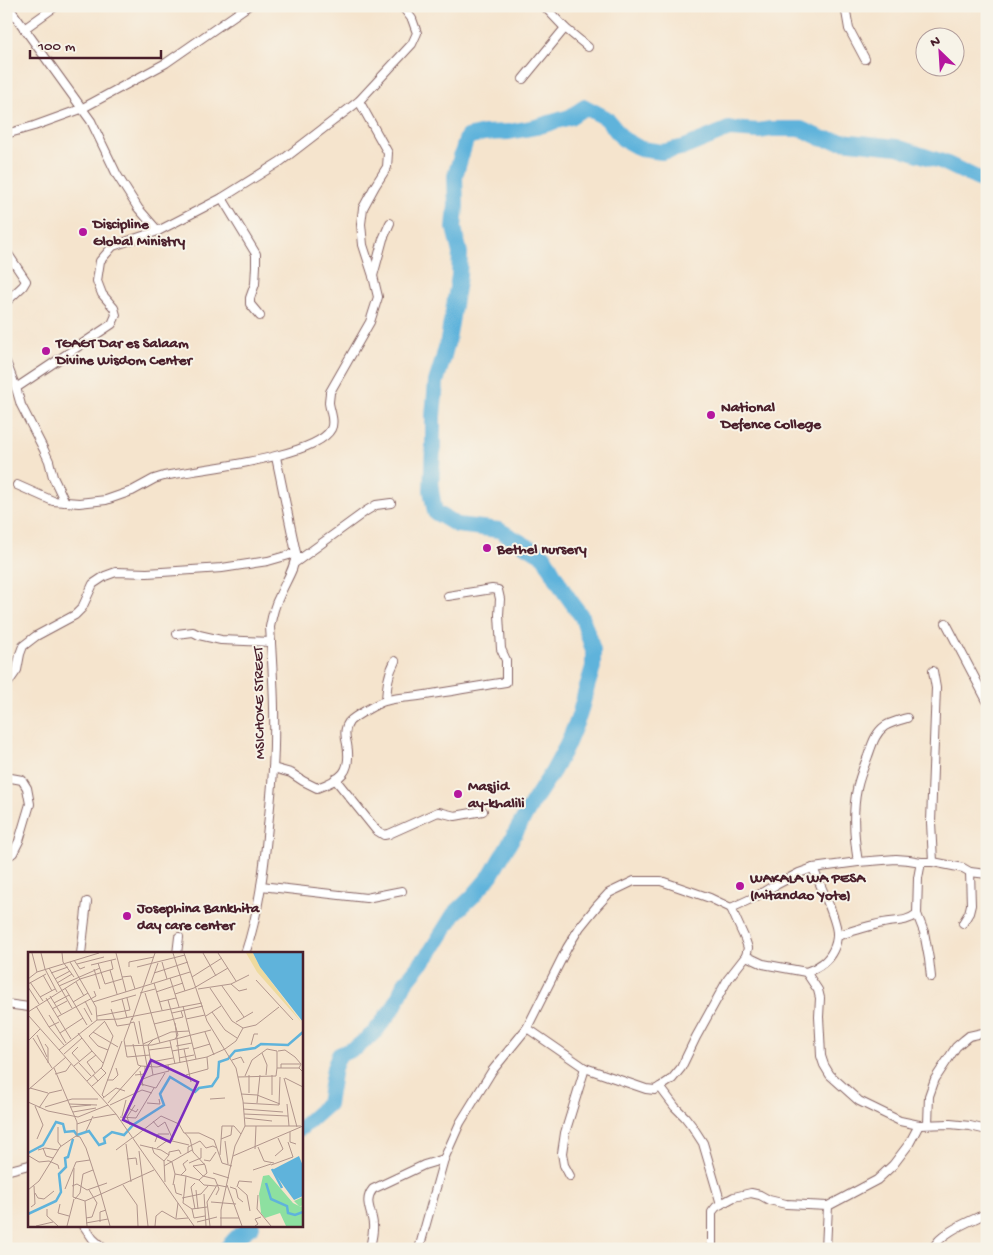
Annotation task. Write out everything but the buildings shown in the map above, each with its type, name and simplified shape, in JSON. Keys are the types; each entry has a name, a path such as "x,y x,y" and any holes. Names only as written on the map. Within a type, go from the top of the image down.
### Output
{"street":[{"path":"8,6 91,121 118,175 138,208 158,230"},
{"path":"24,29 56,6"},
{"path":"6,134 81,109 166,63 248,6"},
{"path":"16,388 112,324 116,315 114,308 102,294 97,281 100,261 113,246 158,230 222,198 281,161 359,101 412,44 417,33 412,19 402,6"},
{"path":"544,6 565,28 588,47"},
{"path":"845,6 849,29 865,59"},
{"path":"522,79 565,28"},
{"path":"17,485 53,501 79,503 106,500 132,491 154,479 164,476 276,457 317,442 331,430 333,423 329,405 330,392 370,322 378,297 363,245 362,208 387,168 388,153 359,101"},
{"path":"222,198 256,254 254,284 250,304 260,316"},
{"path":"373,276 383,239 390,223"},
{"path":"6,251 26,281 6,302"},
{"path":"6,362 21,405 49,461 53,477 65,502"},
{"name":"MSICHOKE STREET","path":"246,952 261,886 273,768 274,706 270,627 278,598 296,562 296,553 276,457"},
{"path":"296,562 366,511 376,505 391,504"},
{"path":"6,686 17,670 23,646 36,636 75,615 82,608 93,584 105,576 116,572 147,573 222,568 268,561 296,553"},
{"path":"273,768 291,773 317,788 342,776 345,772 348,751 345,735 346,727 351,720 386,700 506,682 506,660 501,649 500,599 498,590 492,589 448,596"},
{"path":"946,622 987,701"},
{"path":"177,634 193,632 199,636 221,640 271,642"},
{"path":"386,700 390,670 395,661"},
{"path":"933,670 936,688 932,822 933,862"},
{"path":"858,862 855,844 854,810 860,778 874,738 884,727 907,718"},
{"path":"6,779 22,780 27,788 30,804 19,841 13,853 6,858"},
{"path":"335,779 376,830 384,835 438,812 455,816 483,811"},
{"path":"731,908 756,897 798,873 814,868 858,862 896,859 933,862 964,868 970,872 987,874"},
{"path":"921,862 918,878 917,914 924,932 930,960 931,977"},
{"path":"746,956 763,964 806,972 822,965 828,959 833,951 837,936 836,925 814,868"},
{"path":"963,923 971,905 970,872"},
{"path":"419,1249 444,1159 460,1123 492,1071 527,1028 566,948 597,906 609,893 634,880 661,882 710,898 731,908 746,939 748,948 746,956 728,979 681,1068 672,1079 660,1088 655,1090 646,1089 585,1068 527,1028"},
{"path":"261,886 366,898 402,891"},
{"path":"81,952 86,902"},
{"path":"837,936 886,922 910,919 917,914"},
{"path":"177,952 179,937"},
{"path":"806,972 820,998 821,1056 824,1065 830,1075 859,1101 900,1121 919,1125 950,1124 970,1126 987,1130"},
{"path":"6,1004 28,1007"},
{"path":"928,1124 929,1096 935,1079 956,1047 969,1036 987,1032"},
{"path":"570,1176 564,1165 562,1153 565,1133 585,1068"},
{"path":"660,1088 692,1126 702,1143 722,1204"},
{"path":"712,1249 712,1212 716,1207 734,1197 751,1193 786,1204 828,1206 877,1180 893,1165 910,1144 919,1125"},
{"path":"370,1249 373,1224 368,1201 369,1194 373,1189 424,1165 444,1159"},
{"path":"6,1171 28,1165"},
{"path":"826,1249 828,1206"},
{"path":"933,1249 938,1240 945,1234 987,1213"},
{"path":"85,1228 93,1239 104,1249"}],"waterway":[{"path":"302,1127 328,1104 334,1068 339,1055 357,1047 374,1033 394,1007 405,983 431,951 454,914 491,875 567,745 579,716 593,667 593,650 582,617 563,590 544,556 499,530 457,525 435,512 431,490 433,416 436,382 448,340 459,276 460,253 454,228 456,206 455,176 467,137 484,133 509,132 536,127 570,117 585,107 606,118 623,139 641,149 662,152 685,147 729,129 759,131 801,129 823,139 897,147 943,162 987,183"},
{"path":"226,1249 237,1237 249,1228"}],"place":[{"name":"Discipline Global Ministry","path":"83,232"},
{"name":"TGAGT Dar es Salaam Divine Wisdom Center","path":"46,351"},
{"name":"National Defence College","path":"711,415"},
{"name":"Bethel nursery","path":"487,548"},
{"name":"Masjid ay-khalili","path":"458,794"},
{"name":"WAKALA WA PESA (Mitandao Yote)","path":"740,886"},
{"name":"Josephina Bankhita day care center","path":"127,916"}]}
